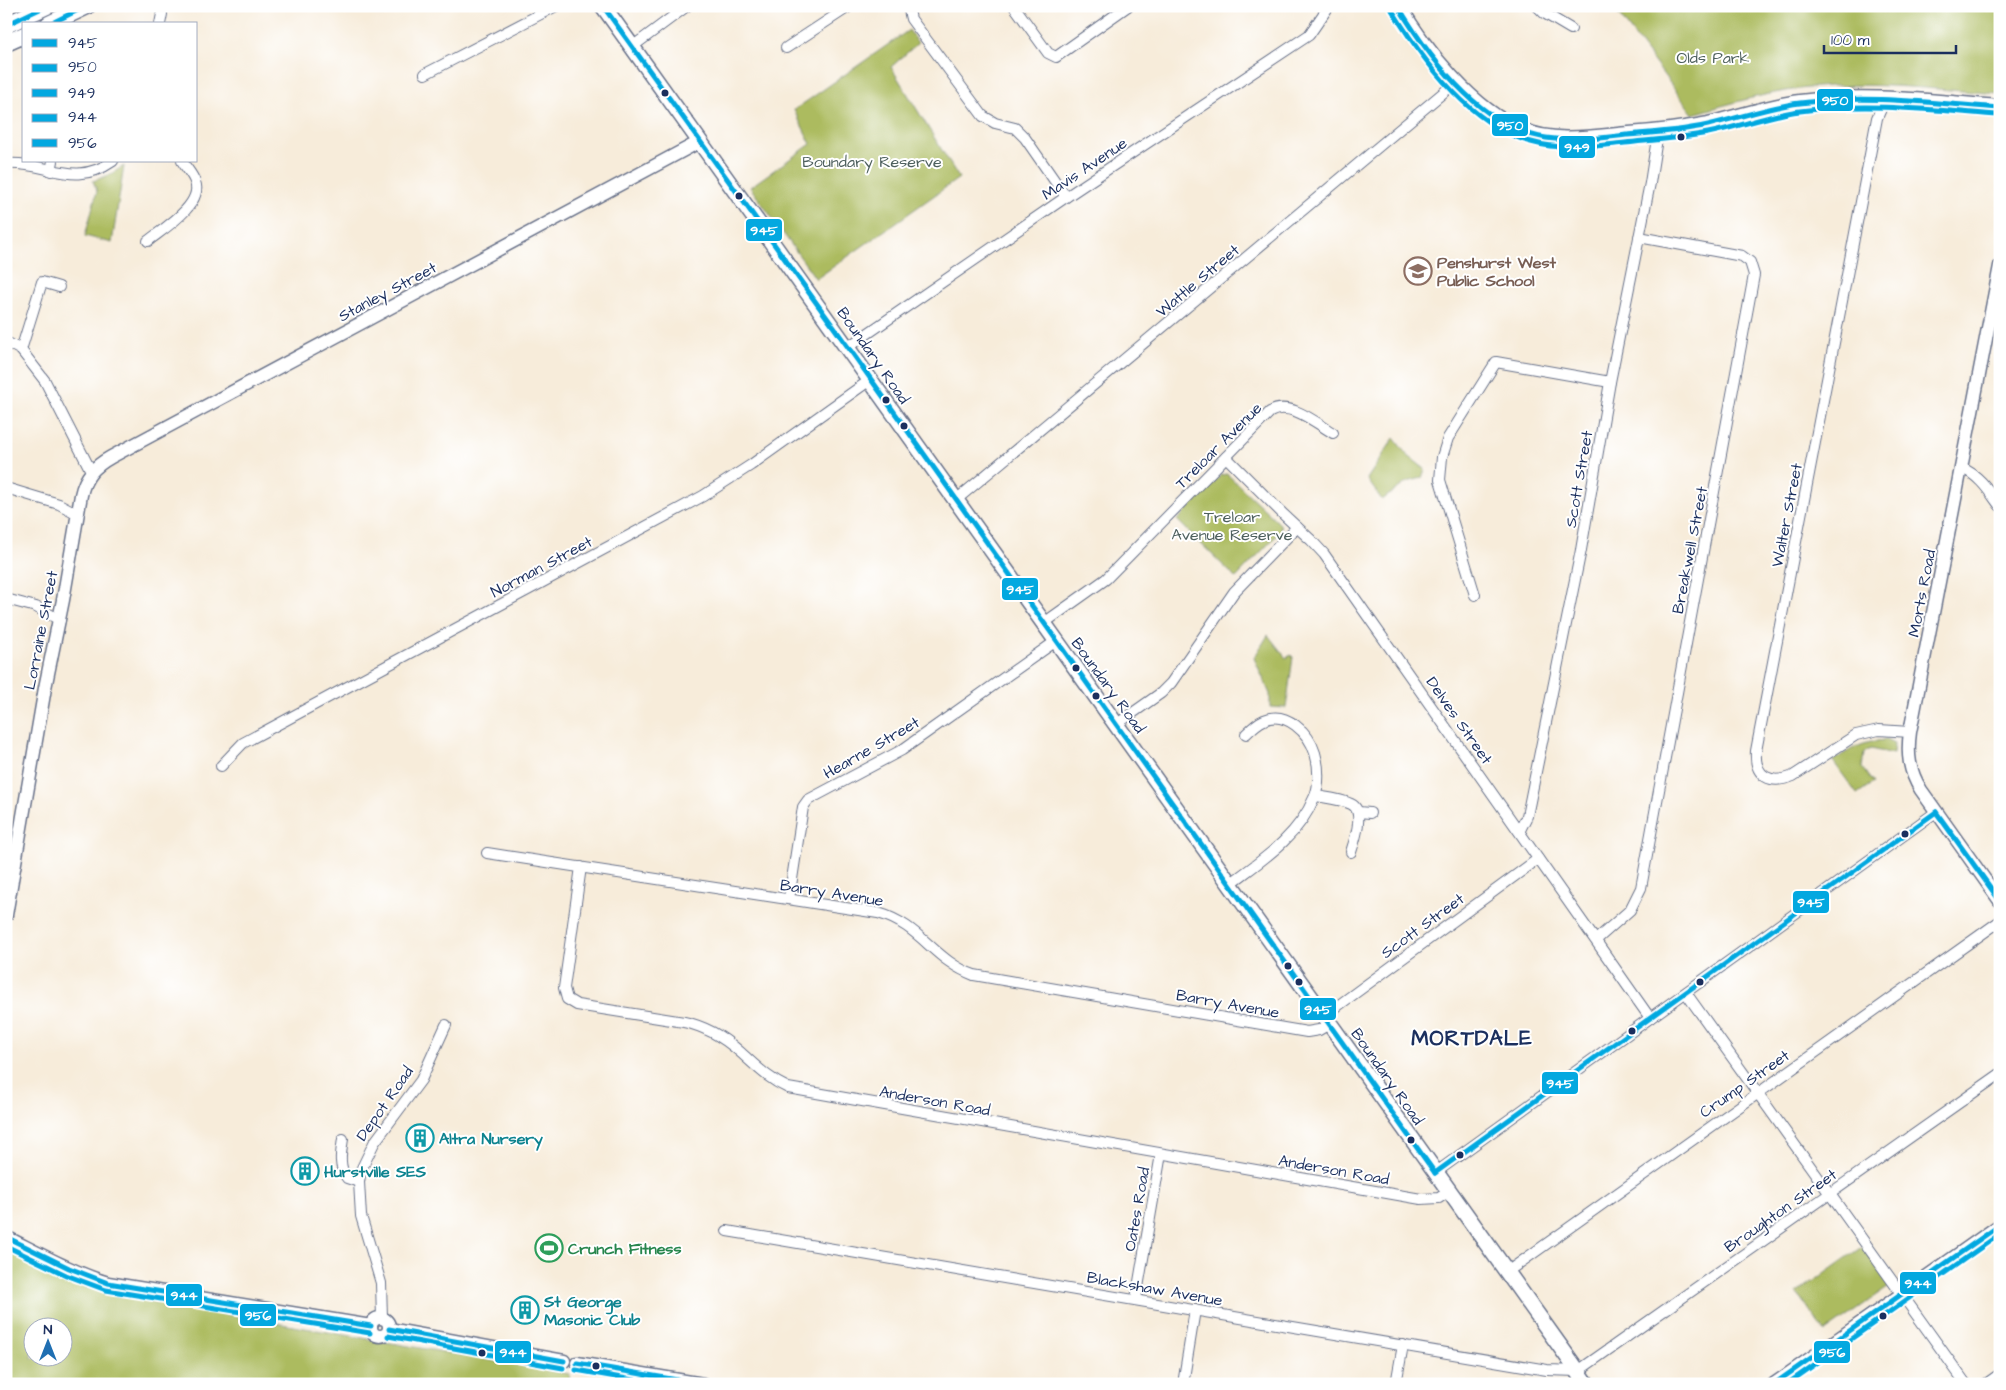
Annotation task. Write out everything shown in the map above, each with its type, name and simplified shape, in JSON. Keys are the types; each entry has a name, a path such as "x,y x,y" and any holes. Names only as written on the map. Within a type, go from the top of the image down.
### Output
{"main road":[{"path":"6,25 87,6"},
{"name":"Boundary Road","path":"603,6 1587,1384"},
{"path":"1398,6 1417,38 1456,82 1482,107 1522,132 1538,136 1572,139 1658,132 1710,124 1772,108 1826,100 1885,100 2000,108"},
{"path":"6,43 22,36"}],"street":[{"path":"159,6 162,14 160,22"},
{"path":"425,74 556,6"},
{"path":"632,47 688,6"},
{"path":"786,48 850,6"},
{"path":"908,6 911,19 983,116 995,124 1015,128 1025,138 1066,197"},
{"path":"1014,6 1048,54 1056,57 1128,6"},
{"name":"Mavis Avenue","path":"848,347 1066,197 1308,36 1329,6"},
{"path":"1537,6 1544,13 1572,29"},
{"name":"Wattle Street","path":"956,500 1456,82"},
{"name":"Walter Street","path":"1885,100 1877,118 1756,751 1756,763 1761,773 1768,778 1775,780 1786,779 1794,776 1856,735 1879,730 1910,732"},
{"name":"Scott Street","path":"1520,830 1527,816 1581,550 1610,382 1652,173 1658,132"},
{"name":"Stanley Street","path":"92,471 111,457 699,142"},
{"path":"6,164 52,166 71,175 84,174 100,169 110,162"},
{"path":"148,241 187,209 196,195 196,183 183,162"},
{"name":"Breakwell Street","path":"1596,940 1630,910 1641,888 1754,275 1750,262 1742,256 1639,237"},
{"name":"Morts Road","path":"2000,266 1996,304 1910,732 1908,755 1911,773 1921,790 2000,901"},
{"path":"21,350 42,282 59,287"},
{"path":"6,342 21,350 45,381 92,471"},
{"path":"1475,595 1440,480 1442,457 1448,438 1491,369 1496,362 1610,382"},
{"name":"Norman Street","path":"221,766 242,743 703,496 751,465 870,380"},
{"name":"Treloar Avenue","path":"1044,623 1106,579 1270,412 1280,408 1291,409 1333,433"},
{"name":"Delves Street","path":"1226,457 1324,554 1520,830 1538,859 1650,1018"},
{"path":"1962,468 1972,472 1980,479 2000,506"},
{"name":"Lorraine Street","path":"6,916 45,688 60,620 83,484 92,471"},
{"path":"6,488 59,504 78,514"},
{"path":"1117,724 1161,693 1171,683 1234,592 1297,527"},
{"path":"6,599 42,610 60,620"},
{"name":"Hearne Street","path":"789,899 803,807 808,800 902,750 1056,641"},
{"path":"1230,884 1267,857 1286,839 1306,814 1316,796 1317,770 1315,753 1310,741 1292,723 1278,718 1267,718 1246,734"},
{"path":"1316,796 1350,803 1356,807 1358,812 1356,836 1351,852"},
{"path":"1358,812 1370,813"},
{"path":"1435,1173 1936,812"},
{"name":"Barry Avenue","path":"487,853 869,911 896,919 912,929 948,962 974,975 1307,1032 1319,1030 1326,1020"},
{"name":"Scott Street","path":"1326,1020 1538,859"},
{"name":"Anderson Road","path":"581,867 564,988 567,1000 573,1004 701,1026 737,1049 772,1080 795,1090 1421,1199 1436,1199 1449,1191"},
{"name":"Crump Street","path":"1507,1272 2000,921"},
{"path":"1686,993 1966,1384"},
{"name":"Depot Road","path":"386,1324 382,1283 361,1216 359,1182 369,1151 421,1080 446,1024"},
{"name":"Broughton Street","path":"1578,1371 2000,1074"},
{"path":"343,1139 342,1170 347,1178 359,1182"},
{"name":"Oates Road","path":"1136,1299 1161,1154"},
{"path":"1774,1384 2000,1225"},
{"name":"Blackshaw Avenue","path":"727,1231 1547,1370 1578,1371"},
{"path":"6,1237 62,1266 108,1283 371,1326 376,1319 386,1324 564,1360 567,1356 572,1355 576,1358 577,1363 703,1384"},
{"path":"1183,1384 1195,1310"},
{"path":"1396,1384 1403,1345"},
{"path":"1986,1384 2000,1374"}],"green space":[{"name":"Olds Park","path":"1612,6 2000,6 2000,94 1893,86 1812,87 1774,93 1693,114"},
{"name":"Boundary Reserve","path":"909,30 918,43 891,67 959,178 816,279 750,187 811,144 794,110"},
{"path":"124,166 112,243 85,236 97,191 93,181 109,175"},
{"path":"1394,438 1407,455 1425,469 1422,478 1407,482 1382,500 1367,479"},
{"name":"Treloar Avenue Reserve","path":"1227,474 1280,524 1281,529 1236,578 1177,520 1221,475"},
{"path":"1268,635 1286,658 1291,655 1293,657 1286,708 1270,707 1270,694 1254,658"},
{"path":"1886,740 1894,744 1893,754 1870,749 1864,753 1862,768 1873,783 1857,794 1833,761 1858,746"},
{"path":"6,1246 52,1273 82,1286 115,1295 570,1374 569,1384 6,1384"},
{"path":"1863,1246 1892,1285 1825,1332 1797,1293"}],"transit line":[{"name":"950","path":"6,25 46,6"},
{"name":"950","path":"54,22 86,6"},
{"name":"945","path":"603,6 848,347 1435,1173"},
{"name":"950","path":"1398,6 1425,48 1460,88 1479,106 1500,121 1522,132 1546,138 1586,139 1677,130 1708,125 1776,107 1825,100 1900,100 2000,108"},
{"name":"949","path":"1392,10 1418,50 1469,107 1488,122 1509,134 1543,145 1566,147 1590,146 1687,136 1708,133 1788,113 1825,108 1900,108 1999,115"},
{"name":"945","path":"1936,812 2000,901"},
{"name":"945","path":"1435,1173 1936,812"},
{"name":"944","path":"1774,1384 2000,1225"},
{"name":"956","path":"1787,1384 2000,1234"},
{"name":"944","path":"6,1237 69,1268 108,1283 371,1326"},
{"name":"956","path":"6,1246 66,1275 106,1290 370,1333"},
{"name":"944","path":"389,1329 564,1361"},
{"name":"956","path":"388,1336 563,1368"},
{"name":"944","path":"577,1363 701,1384"},
{"name":"956","path":"576,1370 656,1384"}],"place":[{"name":"Penshurst West Public School","path":"1418,271"},
{"name":"Altra Nursery","path":"420,1138"},
{"name":"Hurstville SES","path":"305,1171"},
{"name":"Crunch Fitness","path":"549,1248"},
{"name":"St George Masonic Club","path":"525,1310"}],"district":[{"name":"MORTDALE","path":"1472,1038"}]}
